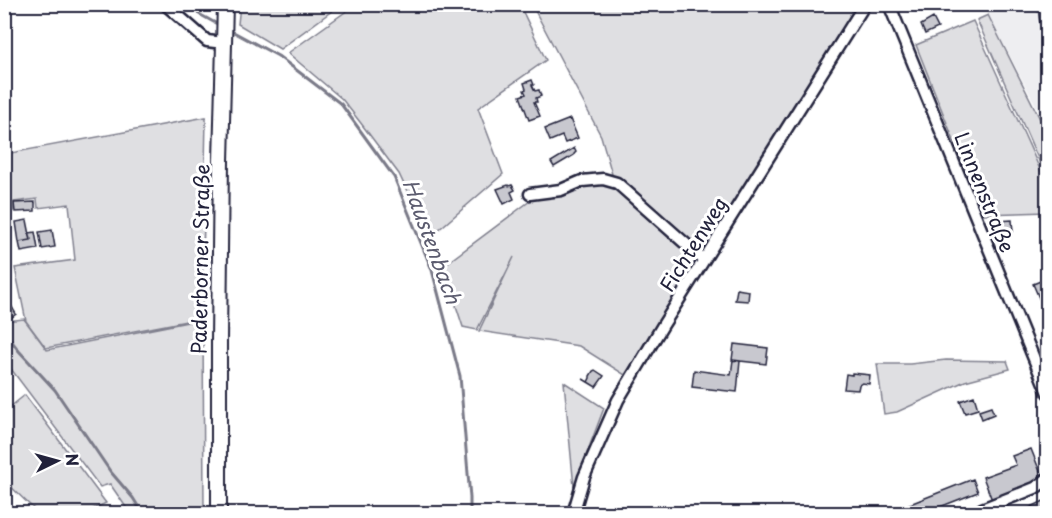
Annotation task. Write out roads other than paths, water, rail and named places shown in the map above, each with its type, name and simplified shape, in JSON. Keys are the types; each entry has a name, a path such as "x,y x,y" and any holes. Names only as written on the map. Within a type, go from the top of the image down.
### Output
{"main road":[{"name":"Paderborner Straße","path":"219,513 219,297 225,7"}],"street":[{"path":"165,4 207,41 224,42"},
{"name":"Fichtenweg","path":"573,513 584,477 618,400 865,4"},
{"name":"Linnenstraße","path":"890,4 1042,367 1047,393"},
{"path":"530,194 561,190 582,181 603,179 617,183 704,260"},
{"path":"982,509 1035,488 1047,478"}],"waterway":[{"name":"Haustenbach","path":"189,4 199,14 219,25"},
{"name":"Haustenbach","path":"228,29 278,56 341,104 394,177 432,270 460,376 470,514"},
{"path":"4,331 55,390 110,471 133,498 143,514"}]}
